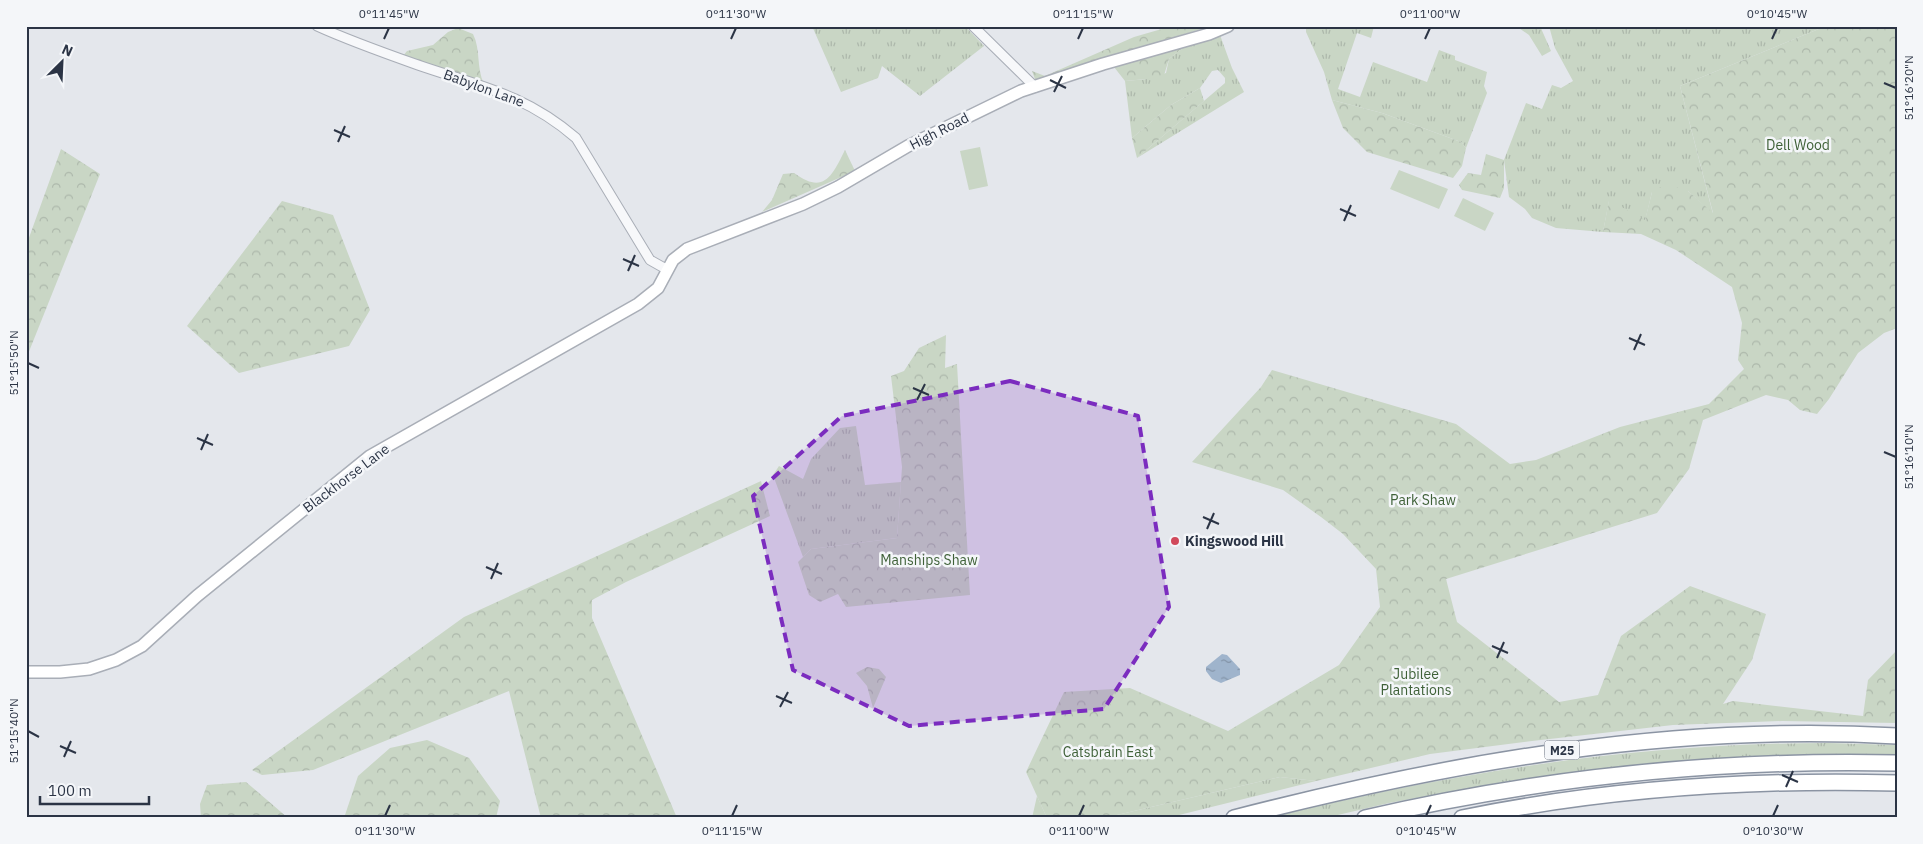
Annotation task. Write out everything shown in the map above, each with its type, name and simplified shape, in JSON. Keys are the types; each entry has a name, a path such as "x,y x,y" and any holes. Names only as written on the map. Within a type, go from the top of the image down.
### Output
{"highway":[{"name":"M25","path":"1234,818 1416,775 1568,749 1714,736 1811,734 1897,736"},
{"path":"1365,818 1492,793 1648,773 1804,764 1897,764"},
{"path":"1462,818 1620,794 1776,784 1897,783"}],"street":[{"name":"Babylon Lane","path":"318,26 417,65 508,94 538,109 576,138 650,260 666,269"},
{"path":"974,26 1035,86"},
{"name":"High Road","path":"666,269 672,260 687,249 812,200 847,183 908,146 1035,86 1209,34 1228,26"},
{"name":"Blackhorse Lane","path":"26,672 60,672 89,669 116,660 142,646 197,596 370,456 638,304 658,288 666,269"}],"highlighted area":[{"path":"1010,381 1138,416 1169,607 1104,709 909,726 793,670 753,496 842,416"}],"green space":[{"path":"812,26 965,26 984,46 920,96 882,66 878,78 841,92"},
{"path":"1172,26 1211,26 1109,57 1036,82 1032,71 1045,76 1134,37"},
{"path":"1306,26 1374,26 1371,38 1357,33 1338,89 1360,97 1373,62 1427,82 1439,50 1455,56 1455,60 1487,72 1484,86 1487,93 1466,148 1461,142 1382,113 1332,100 1324,72 1306,32"},
{"path":"1516,26 1540,26 1551,51 1542,56 1529,35"},
{"path":"1549,26 1826,26 1680,86 1713,214 1688,191 1652,192 1645,221 1609,201 1603,232 1556,228 1532,218 1525,209 1509,197 1504,160 1526,103 1542,109 1552,85 1561,88 1573,81 1555,48"},
{"path":"1826,26 1897,26 1897,328 1884,333 1858,353 1829,399 1817,414 1800,410 1788,400 1766,395 1703,420 1689,469 1657,513 1446,579 1457,622 1559,702 1598,695 1621,636 1690,586 1766,614 1752,660 1723,704 1733,701 1863,716 1868,680 1897,650 1897,723 1782,721 1673,725 1430,754 1316,781 1280,777 1104,818 1047,818 1026,772 1064,692 1130,688 1228,731 1339,665 1380,607 1376,569 1343,534 1321,517 1283,490 1192,462 1261,387 1272,370 1456,424 1510,464 1536,460 1620,427 1709,404 1744,369 1738,360 1742,323 1732,287 1676,250 1641,234 1603,232 1609,200 1645,220 1652,192 1666,184 1688,191 1713,213 1680,86"},
{"path":"458,28 473,34 484,84 403,56 407,51 433,45 448,32"},
{"path":"1220,35 1232,68 1244,92 1137,158 1225,83 1225,78 1218,70 1212,71 1200,88 1171,105 1132,138 1125,81 1147,79 1166,73 1169,59 1188,44"},
{"path":"1188,44 1169,59 1161,85 1147,79 1125,81 1114,67"},
{"path":"1200,88 1204,101 1137,158 1132,138 1171,105"},
{"path":"1332,100 1382,113 1461,142 1466,148 1462,166 1453,178 1367,152 1343,128"},
{"path":"980,147 988,186 969,190 960,151"},
{"path":"61,149 100,174 26,359 26,246"},
{"path":"845,150 855,171 762,212 772,200 783,174 794,173 813,182 826,180 836,168"},
{"path":"1486,154 1504,160 1504,188 1500,198 1462,190 1459,185 1468,173 1481,175"},
{"path":"1399,170 1448,189 1439,209 1390,189"},
{"path":"1463,198 1494,213 1485,231 1454,216"},
{"path":"282,201 333,215 370,310 349,346 239,373 187,326"},
{"name":"Manships Shaw","path":"946,335 945,368 957,364 970,595 846,607 838,594 820,602 809,595 798,562 811,549 897,538 902,467 891,376 904,371 919,348"},
{"path":"856,426 865,485 901,482 897,538 811,549 803,557 773,475 779,466 803,479 811,459 840,428"},
{"path":"761,481 770,516 626,582 592,600 592,618 677,818 541,818 509,691 313,770 262,775 252,770 464,617"},
{"path":"867,667 879,669 886,677 873,708 867,686 856,673"},
{"path":"427,740 469,758 500,801 496,818 344,818 358,776 390,748"},
{"path":"1828,743 1897,745 1897,754 1790,755 1669,762 1509,781 1389,803 1325,818 1269,818 1407,787 1546,763 1686,748"},
{"path":"1280,777 1316,781 1167,818 1104,818"},
{"path":"246,782 288,818 201,818 200,804 207,785"},
{"path":"1037,796 1047,818 1032,818"}],"water":[{"path":"1222,654 1227,655 1240,669 1240,675 1221,683 1212,679 1206,671 1206,667"}],"place":[{"name":"Kingswood Hill","path":"1175,541"}],"park label":[{"name":"Dell Wood","path":"1798,145"},
{"name":"Park Shaw","path":"1423,500"},
{"name":"Jubilee Plantations","path":"1416,682"},
{"name":"Catsbrain East","path":"1108,752"}]}
